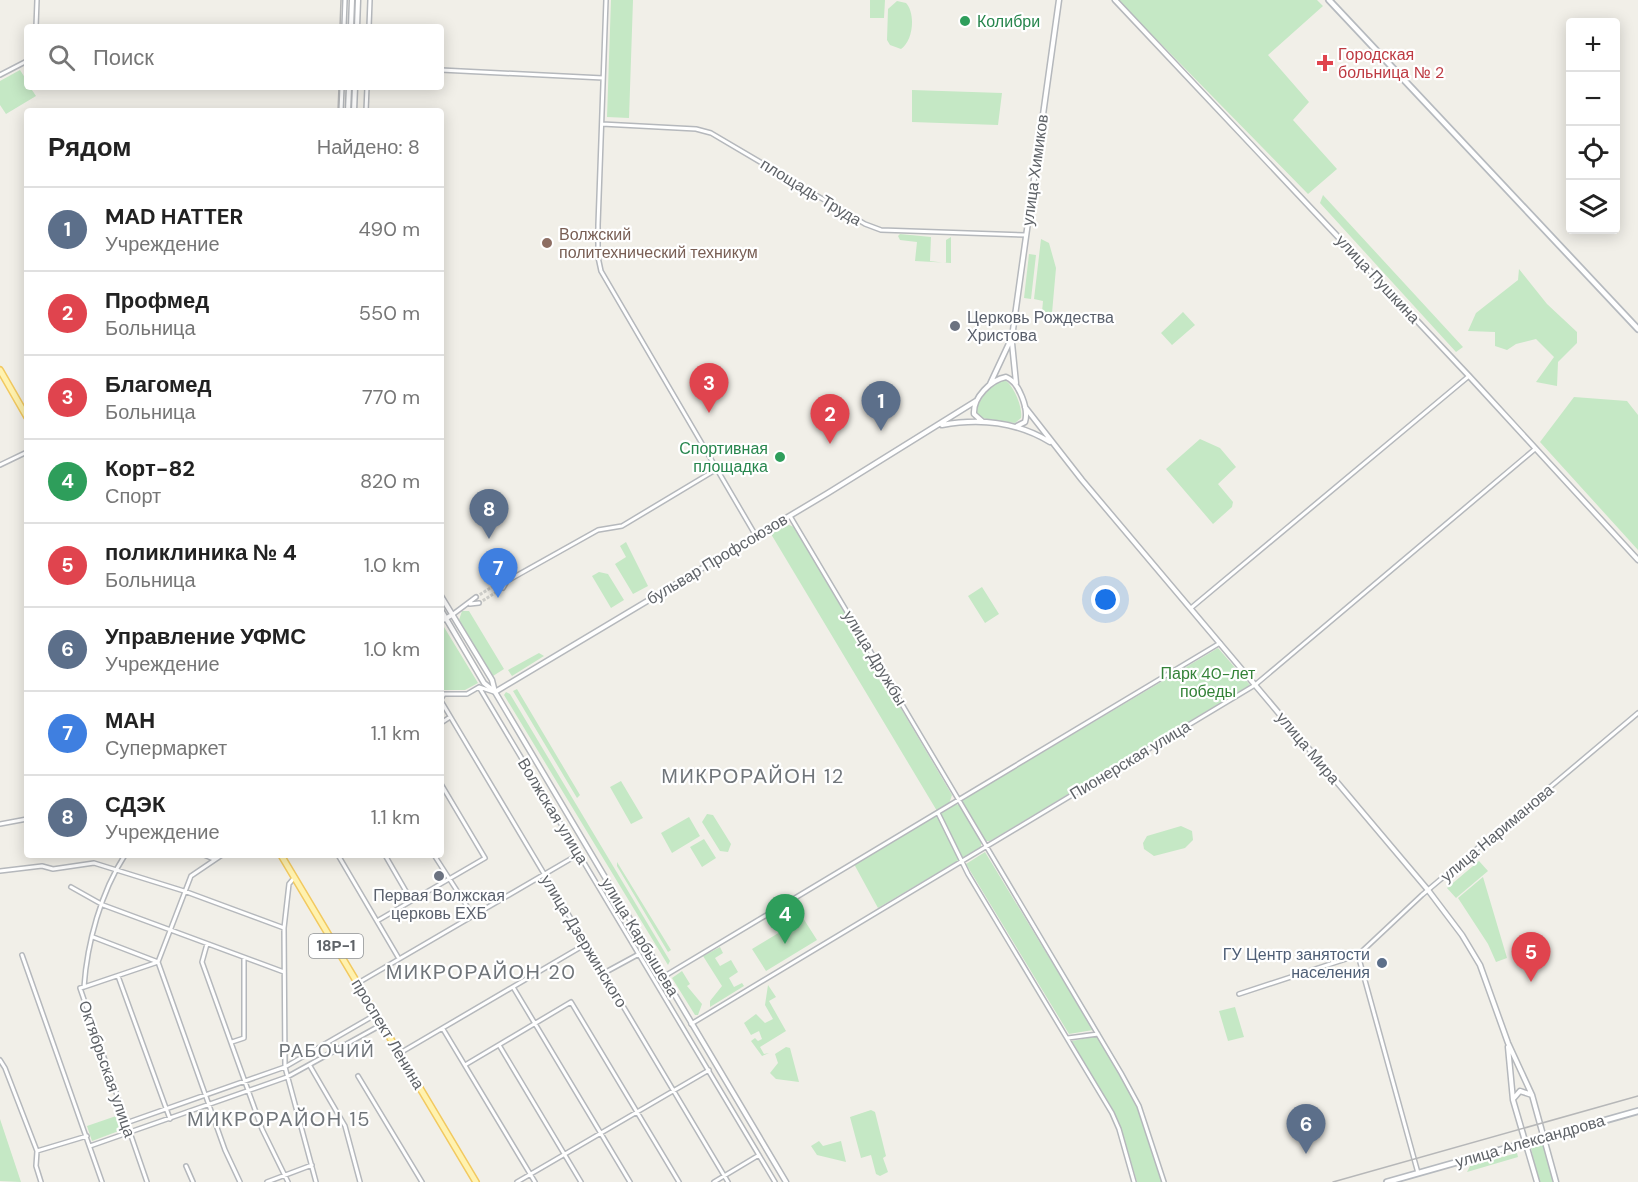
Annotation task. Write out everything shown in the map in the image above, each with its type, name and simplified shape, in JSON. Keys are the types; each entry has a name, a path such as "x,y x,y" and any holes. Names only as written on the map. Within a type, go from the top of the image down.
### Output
{"main road":[{"path":"1329,0 1638,329"},
{"path":"0,370 24,412"},
{"name":"проспект Ленина","path":"283,858 476,1182"},
{"name":"улица Александрова","path":"1387,1182 1638,1111"}],"street":[{"path":"36,24 37,0"},
{"path":"344,24 345,0"},
{"path":"351,24 352,0"},
{"path":"357,24 358,0"},
{"path":"369,24 370,0"},
{"path":"606,0 598,257 601,271 756,536"},
{"name":"улица Химиков","path":"1017,387 1011,340 1059,0"},
{"name":"улица Пушкина","path":"1115,0 1469,376 1638,560"},
{"path":"0,75 24,63"},
{"path":"444,70 603,78"},
{"path":"341,108 342,90"},
{"path":"348,108 349,90"},
{"path":"354,108 355,90"},
{"path":"366,108 367,90"},
{"name":"площадь Труда","path":"602,124 696,129 711,133 857,220 881,230 1026,235"},
{"name":"улица Химиков","path":"990,384 1011,340"},
{"path":"1191,608 1469,376"},
{"path":"1006,377 1012,379 1017,387 1024,407 1024,422 1017,426 983,422 974,414 976,401 990,384 1006,377"},
{"name":"бульвар Профсоюзов","path":"495,692 940,426 976,401"},
{"name":"улица Мира","path":"1024,407 1428,890 1462,935 1480,965 1508,1043 1532,1095 1556,1182"},
{"name":"бульвар Профсоюзов","path":"940,426 983,422"},
{"name":"улица Мира","path":"1017,426 1054,444"},
{"name":"Пионерская улица","path":"691,1023 1255,685 1535,449"},
{"path":"0,465 24,453"},
{"path":"503,588 507,582 598,530 622,526 717,469"},
{"name":"улица Дружбы","path":"790,516 986,846"},
{"path":"500,582 507,582"},
{"path":"446,618 476,597"},
{"name":"улица Карбышева","path":"444,601 492,680 495,692 786,1182"},
{"path":"468,604 479,603"},
{"name":"улица Карбышева","path":"444,615 484,683 495,692"},
{"path":"663,977 1220,642"},
{"path":"492,680 506,684"},
{"path":"479,687 495,692"},
{"name":"улица Дзержинского","path":"444,694 467,694 479,687"},
{"name":"Волжская улица","path":"479,687 775,1182"},
{"name":"улица Дзержинского","path":"444,706 728,1182"},
{"name":"улица Нариманова","path":"1239,994 1358,955 1428,890 1638,713"},
{"path":"444,721 450,717"},
{"path":"377,921 485,858 444,789"},
{"path":"938,813 963,861 1119,1129 1134,1182"},
{"path":"0,824 24,820"},
{"path":"986,846 1140,1106 1164,1182"},
{"path":"358,983 398,957 579,854"},
{"name":"Октябрьская улица","path":"123,858 116,869 103,905 85,964 84,987 80,988 147,1182"},
{"path":"340,858 398,957"},
{"path":"387,858 411,900"},
{"path":"436,858 472,914"},
{"path":"214,859 191,876 158,962 205,1095 240,1182"},
{"path":"0,871 42,867 53,869 94,863 184,891 284,928"},
{"path":"295,878 289,884 284,928 285,1067 316,1182"},
{"path":"71,887 103,905 284,972"},
{"path":"93,937 158,962"},
{"path":"207,944 202,962 262,1129 288,1182"},
{"path":"400,1053 586,944"},
{"path":"604,973 639,954"},
{"path":"21,955 102,1182"},
{"path":"1358,955 1418,1173"},
{"path":"232,1042 244,1038 244,958"},
{"path":"84,987 158,962"},
{"path":"118,976 170,1119"},
{"path":"513,987 630,1182"},
{"path":"465,1065 571,1002 679,1182"},
{"path":"125,1123 285,1067 376,1014"},
{"path":"90,1146 287,1077 383,1024"},
{"path":"442,1029 535,1182"},
{"path":"1068,1038 1098,1034"},
{"name":"улица Мира","path":"1508,1043 1513,1100 1537,1182"},
{"path":"498,1045 581,1182"},
{"path":"0,1060 37,1151 36,1166 41,1182"},
{"path":"309,1066 345,1126 360,1182"},
{"path":"517,1182 709,1070"},
{"path":"358,1076 422,1182"},
{"path":"1513,1100 1520,1091 1532,1095"},
{"path":"37,1151 87,1136"},
{"path":"714,1182 759,1155"},
{"path":"267,1182 312,1165"},
{"path":"186,1167 193,1182"}],"green space":[{"path":"611,0 633,0 629,118 607,117"},
{"path":"870,0 885,0 884,18 870,18"},
{"path":"1118,0 1317,0 1323,6 1268,55 1309,102 1293,120 1337,169 1308,194"},
{"path":"897,1 906,3 912,20 908,40 901,49 890,45 887,40 888,9"},
{"path":"20,70 24,76 24,90 32,90 36,96 6,114 0,105 0,81"},
{"path":"912,90 1002,93 998,125 912,122"},
{"path":"1323,195 1463,347 1456,352 1320,203"},
{"path":"900,234 931,237 930,261 942,262 915,261 917,242 900,240 898,236"},
{"path":"951,237 951,263 946,263 946,240"},
{"path":"1041,239 1049,243 1056,268 1052,313 1042,312 1043,301 1034,299"},
{"path":"1029,254 1036,255 1031,299 1024,298"},
{"path":"1519,269 1547,304 1577,332 1577,343 1558,362 1557,386 1536,382 1554,357 1536,339 1516,344 1507,350 1495,346 1495,332 1468,331 1476,313 1518,280"},
{"path":"1183,312 1195,325 1172,345 1161,333"},
{"path":"1005,380 1012,387 1017,398 1021,418 1015,423 981,418 976,413 982,398 996,384"},
{"path":"1574,397 1627,401 1638,415 1638,550 1540,442"},
{"path":"1200,439 1220,448 1236,467 1218,484 1233,502 1232,507 1213,524 1166,469"},
{"path":"787,524 794,527 952,795 949,804 937,811 771,534"},
{"path":"626,542 648,586 633,594 615,564 626,557 620,546"},
{"path":"599,572 608,574 624,600 611,608 592,576"},
{"path":"982,587 999,614 985,623 968,596"},
{"path":"462,611 469,611 504,669 493,676 459,620"},
{"path":"444,627 478,683 465,690 444,690"},
{"name":"Парк 40-лет победы","path":"1218,648 1250,685 990,841 985,841 961,801"},
{"path":"539,653 544,656 512,676 508,670"},
{"path":"517,689 580,795 577,798 513,691"},
{"path":"506,692 510,694 670,961 668,965 504,695"},
{"path":"621,781 643,818 631,824 610,787"},
{"path":"956,804 960,805 981,842 981,847 878,908 854,864"},
{"path":"707,814 713,815 731,844 728,852 720,851 702,822"},
{"path":"689,817 700,836 672,853 661,833"},
{"path":"1181,826 1192,831 1193,840 1185,848 1154,856 1144,849 1143,843 1147,836"},
{"path":"704,839 716,858 702,867 690,847"},
{"path":"985,852 1093,1030 1069,1034 966,864"},
{"path":"1479,861 1488,871 1456,898 1447,888"},
{"path":"617,862 671,950 668,952 617,866"},
{"path":"1483,877 1507,958 1496,962 1488,944 1458,898"},
{"path":"803,918 817,940 766,971 752,949"},
{"path":"720,947 723,953 715,958 720,966 731,960 738,972 729,978 734,987 742,983 744,986 710,1007 710,1001 722,986 703,956"},
{"path":"682,971 690,984 687,986 702,1004 698,1015 695,1015 672,978"},
{"path":"768,985 776,997 769,1001 786,1031 760,1047 764,1054 769,1053 762,1056 751,1041 755,1038 758,1041 762,1039 759,1031 751,1035 744,1023 756,1014 765,1023 773,1019 765,1005"},
{"path":"1235,1007 1244,1037 1228,1041 1219,1011"},
{"path":"1098,1036 1138,1107 1162,1182 1137,1182 1121,1128 1072,1041"},
{"path":"786,1047 790,1048 799,1082 776,1079 770,1073 778,1063 775,1054"},
{"path":"871,1110 875,1112 886,1156 883,1158 888,1172 880,1176 876,1174 871,1155 861,1158 850,1117"},
{"path":"119,1115 124,1129 92,1141 87,1126"},
{"path":"0,1119 21,1182 0,1181"},
{"path":"819,1141 823,1146 841,1141 846,1162 817,1155 811,1146"},
{"path":"1544,1144 1553,1182 1539,1182 1531,1148"},
{"path":"1517,1153 1518,1157 1467,1172 1470,1166"}],"tunnel":[{"path":"476,597 500,582"},
{"path":"479,603 503,588"}],"tram line":[{"path":"340,24 341,0"},
{"path":"338,108 339,90"},
{"path":"1333,1182 1638,1096"}],"place":[{"name":"Колибри","path":"965,21"},
{"name":"Городская больница № 2","path":"1325,63"},
{"name":"Волжский политехнический техникум","path":"547,243"},
{"name":"Церковь Рождества Христова","path":"955,326"},
{"name":"Благомед","path":"709,413"},
{"name":"MAD HATTER","path":"881,431"},
{"name":"Профмед","path":"830,444"},
{"name":"Спортивная площадка","path":"780,457"},
{"name":"СДЭК","path":"489,539"},
{"name":"МАН","path":"498,598"},
{"name":"Первая Волжская церковь ЕХБ","path":"439,876"},
{"name":"Корт-82","path":"785,944"},
{"name":"ГУ Центр занятости населения","path":"1382,963"},
{"name":"поликлиника № 4","path":"1531,982"},
{"name":"Управление УФМС","path":"1306,1154"}],"district":[{"name":"МИКРОРАЙОН 12","path":"753,776"},
{"name":"МИКРОРАЙОН 20","path":"481,972"},
{"name":"РАБОЧИЙ","path":"327,1051"},
{"name":"МИКРОРАЙОН 15","path":"279,1119"}]}
